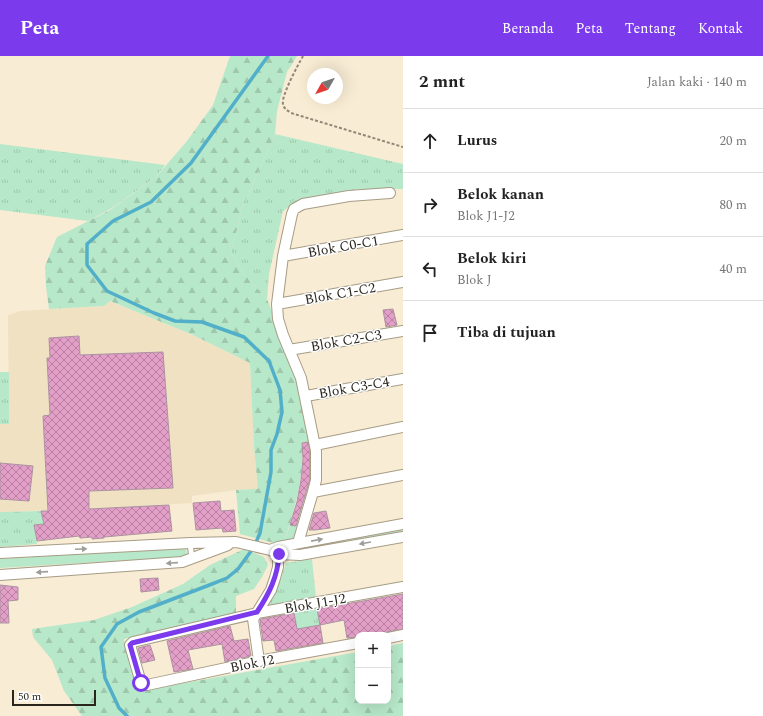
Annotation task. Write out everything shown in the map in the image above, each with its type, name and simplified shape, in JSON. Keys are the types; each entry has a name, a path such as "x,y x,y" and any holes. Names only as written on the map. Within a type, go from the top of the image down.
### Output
{"street":[{"path":"298,543 313,492 316,468 316,445 301,378 278,319 277,304 283,256 292,214 294,209 299,206 349,196 390,193"},
{"name":"Blok C0-C1","path":"283,256 403,236"},
{"name":"Blok C1-C2","path":"277,304 403,282"},
{"name":"Blok C2-C3","path":"289,350 403,330"},
{"name":"Blok C3-C4","path":"306,396 403,379"},
{"path":"316,445 403,427"},
{"path":"313,492 403,475"},
{"path":"274,550 298,543 403,524"},
{"path":"0,553 236,542 274,550 310,554 403,537"},
{"path":"0,575 182,562 236,542"},
{"path":"259,662 253,619 271,590 275,578 278,567 274,550"},
{"name":"Blok J1-J2","path":"147,685 141,683 130,645 133,642 257,612 403,587"},
{"path":"391,637 403,635"},
{"name":"Blok J2","path":"147,685 355,644"}],"lane":[{"path":"190,543 192,559"}],"path":[{"path":"303,56 286,90 282,102 285,109 291,113 403,147"}],"shaded area":[{"path":"109,301 193,335 250,363 254,447 258,489 236,490 192,496 192,503 0,512 0,424 9,424 8,315 20,311 104,306"}],"green space":[{"path":"230,56 297,56 287,72 277,111 275,134 242,209 231,253 244,274 267,299 297,375 311,441 302,443 302,469 298,493 284,542 274,543 240,534 236,490 258,489 254,447 250,363 193,335 110,301 104,306 49,309 46,287 45,266 57,237 110,210 156,177 187,141 213,105"},
{"path":"275,134 403,164 403,189 360,189 301,199 283,211 269,274 267,299 244,274 231,253 242,209"},
{"path":"0,144 165,165 156,177 112,208 88,221 0,210"},
{"path":"0,372 9,372 9,424 0,424"},
{"path":"41,511 44,524 34,525 37,544 0,547 0,512"},
{"path":"290,525 299,527 295,541 284,542"},
{"path":"403,529 403,533 316,548 317,545"},
{"path":"181,548 186,549 187,555 182,557 0,568 0,559"},
{"path":"244,549 264,557 268,565 254,589 236,596 236,612 196,624 124,639 126,653 134,677 140,689 151,689 355,653 355,704 391,704 391,645 403,643 403,716 82,716 64,691 52,660 33,637 32,629 94,620 132,607 183,584 210,565"},
{"path":"312,559 316,598 272,606 270,604 270,599 280,582 286,563"},
{"path":"316,605 320,625 297,629 293,610"}],"building":[{"path":"393,309 397,325 386,327 383,310"},
{"path":"79,336 80,355 163,352 173,488 89,491 89,509 169,505 172,531 92,539 92,537 80,538 79,536 37,541 34,525 44,524 41,511 48,511 43,416 50,415 47,358 50,358 49,338"},
{"path":"308,442 310,452 310,479 296,526 290,525 297,502 301,480 303,459 302,443"},
{"path":"0,463 33,466 29,501 0,499"},
{"path":"220,501 221,511 234,510 236,531 223,532 222,528 196,530 193,503"},
{"path":"326,511 330,528 309,530 314,513"},
{"path":"158,578 159,590 141,592 140,579"},
{"path":"0,585 18,587 18,600 8,601 9,623 0,623"},
{"path":"403,594 403,629 387,632 355,632 355,637 347,638 344,620 320,625 317,609"},
{"path":"294,613 297,629 320,625 323,643 276,651 274,640 263,641 260,620"},
{"path":"230,626 234,641 248,639 251,656 225,662 222,644 188,650 193,669 174,672 167,641"},
{"path":"150,645 155,660 142,663 138,648"}],"waterway":[{"path":"127,716 119,708 105,678 101,647 117,624 139,612 227,578 238,569 254,547 260,533 271,472 271,450 277,434 282,412 280,390 269,361 244,337 202,322 175,321 107,291 87,265 87,244 113,221 151,202 191,163 268,56"}],"route":[{"path":"141,683 130,645 133,642 257,612 271,590 278,567 279,554"}]}
